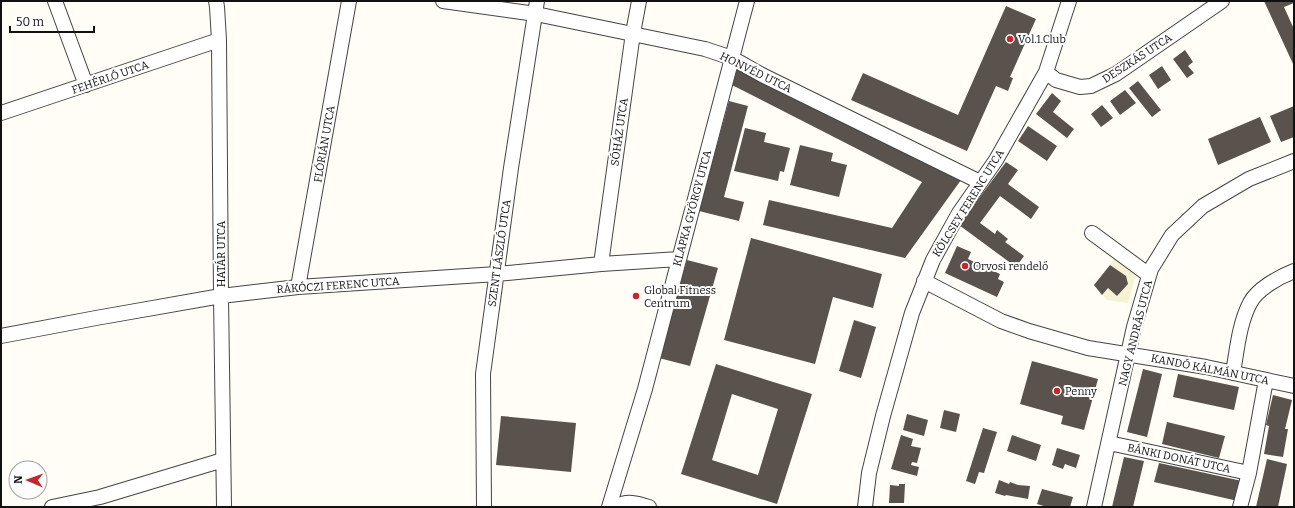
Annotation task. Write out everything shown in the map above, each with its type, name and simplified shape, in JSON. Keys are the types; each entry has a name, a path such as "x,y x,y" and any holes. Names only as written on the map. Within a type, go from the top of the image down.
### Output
{"street":[{"path":"55,1 86,85"},
{"name":"HATÁR UTCA","path":"216,1 220,40 224,507"},
{"name":"FLÓRIÁN UTCA","path":"298,286 350,1"},
{"name":"HONVÉD UTCA","path":"443,1 537,7 633,34 705,49 732,58 762,75 980,182"},
{"name":"SÓHÁZ UTCA","path":"601,264 633,34 639,1"},
{"name":"KLAPKA GYÖRGY UTCA","path":"609,507 645,389 747,1"},
{"name":"KÖLCSEY FERENC UTCA","path":"865,507 869,473 882,416 912,313 924,281 933,260 959,213 996,160 1046,72 1069,1"},
{"name":"DESZKÁS UTCA","path":"1046,72 1056,80 1080,87 1091,86 1116,74 1222,1"},
{"name":"SZENT LÁSZLÓ UTCA","path":"484,507 482,374 511,168 537,7"},
{"name":"FEHÉRLÓ UTCA","path":"1,114 220,40"},
{"name":"NAGY ANDRÁS UTCA","path":"1094,507 1134,327 1151,269 1172,235 1203,206 1249,179 1294,161"},
{"path":"1092,233 1149,275"},
{"name":"RÁKÓCZI FERENC UTCA","path":"1,336 221,296 298,286 497,274 601,264 679,259"},
{"path":"1233,373 1242,326 1250,302 1262,288 1294,271"},
{"name":"KANDÓ KÁLMÁN UTCA","path":"924,281 1001,321 1029,332 1088,348 1233,373 1294,386"},
{"path":"1240,507 1249,473 1266,380"},
{"name":"BÁNKI DONÁT UTCA","path":"1109,443 1249,473"},
{"path":"52,507 100,502 223,460"},
{"path":"616,507 622,503 637,504 649,507"}],"shaded area":[{"path":"1115,257 1136,274 1128,303 1107,300 1094,285"}],"building":[{"path":"1264,1 1294,1 1294,3 1284,7 1294,29 1294,66"},
{"path":"1006,6 1036,19 1010,77 1013,78 1008,91 996,86 967,151 851,100 863,73 958,115"},
{"path":"1185,50 1193,62 1188,66 1194,73 1187,78 1173,59"},
{"path":"738,66 961,180 905,258 763,225 769,200 892,228 922,182 732,85"},
{"path":"1162,66 1171,80 1158,89 1149,75"},
{"path":"1138,81 1161,110 1152,117 1129,88"},
{"path":"1125,90 1136,103 1120,115 1110,101"},
{"path":"1052,93 1061,101 1053,112 1074,129 1067,138 1036,114"},
{"path":"729,101 748,106 724,197 744,202 739,221 699,211"},
{"path":"1102,105 1113,118 1101,127 1091,114"},
{"path":"1294,106 1294,137 1281,142 1270,116"},
{"path":"1260,117 1271,142 1218,165 1208,139"},
{"path":"1028,126 1057,146 1047,161 1018,141"},
{"path":"745,128 766,133 764,142 790,148 784,172 780,171 778,181 734,171"},
{"path":"800,145 833,153 831,161 847,165 839,197 790,185"},
{"path":"1006,162 1018,170 1008,184 1039,207 1031,219 1000,196 980,223 995,234 997,230 1008,239 1005,242 1024,256 1016,267 959,225"},
{"path":"751,238 882,274 873,308 833,297 815,364 724,340"},
{"name":"Orvosi rendelő","path":"957,246 971,252 968,259 1000,274 998,279 1004,282 997,297 945,273"},
{"path":"687,260 718,268 690,366 659,358"},
{"path":"1110,265 1126,276 1128,284 1117,296 1108,288 1102,295 1094,285"},
{"path":"854,320 876,327 861,378 839,371"},
{"path":"1032,361 1098,379 1084,430 1061,424 1063,416 1020,404"},
{"path":"716,364 812,394 777,504 681,474","holes":["732,394 778,409 758,475 712,460"]},
{"path":"1143,369 1162,374 1147,437 1127,432"},
{"path":"1178,374 1239,387 1234,410 1173,397"},
{"path":"1273,395 1292,400 1285,429 1288,429 1283,457 1264,454 1269,426 1266,425"},
{"path":"944,410 960,414 956,432 940,428"},
{"path":"907,414 928,420 924,436 903,430"},
{"path":"501,416 576,423 571,472 496,465"},
{"path":"1167,422 1225,436 1219,458 1162,444"},
{"path":"983,428 997,432 984,473 979,472 975,484 966,481"},
{"path":"901,435 913,439 911,446 921,448 917,463 912,462 911,465 919,467 917,476 891,469"},
{"path":"1012,435 1041,445 1036,461 1007,451"},
{"path":"1057,448 1080,455 1076,468 1065,464 1063,469 1052,465"},
{"path":"1124,457 1144,461 1133,507 1112,507"},
{"path":"1267,459 1287,464 1278,507 1256,507"},
{"path":"1159,463 1242,481 1238,501 1154,482"},
{"path":"999,480 1009,484 1010,482 1018,485 1030,486 1028,499 995,493"},
{"path":"899,484 905,484 904,503 889,503 890,485 899,486"},
{"path":"1042,489 1073,497 1070,507 1047,507 1037,504"}],"place":[{"name":"Vol.1.Club","path":"1010,39"},
{"name":"Orvosi rendelő","path":"965,266"},
{"name":"Global Fitness Centrum","path":"636,296"},
{"name":"Penny","path":"1057,391"}]}
